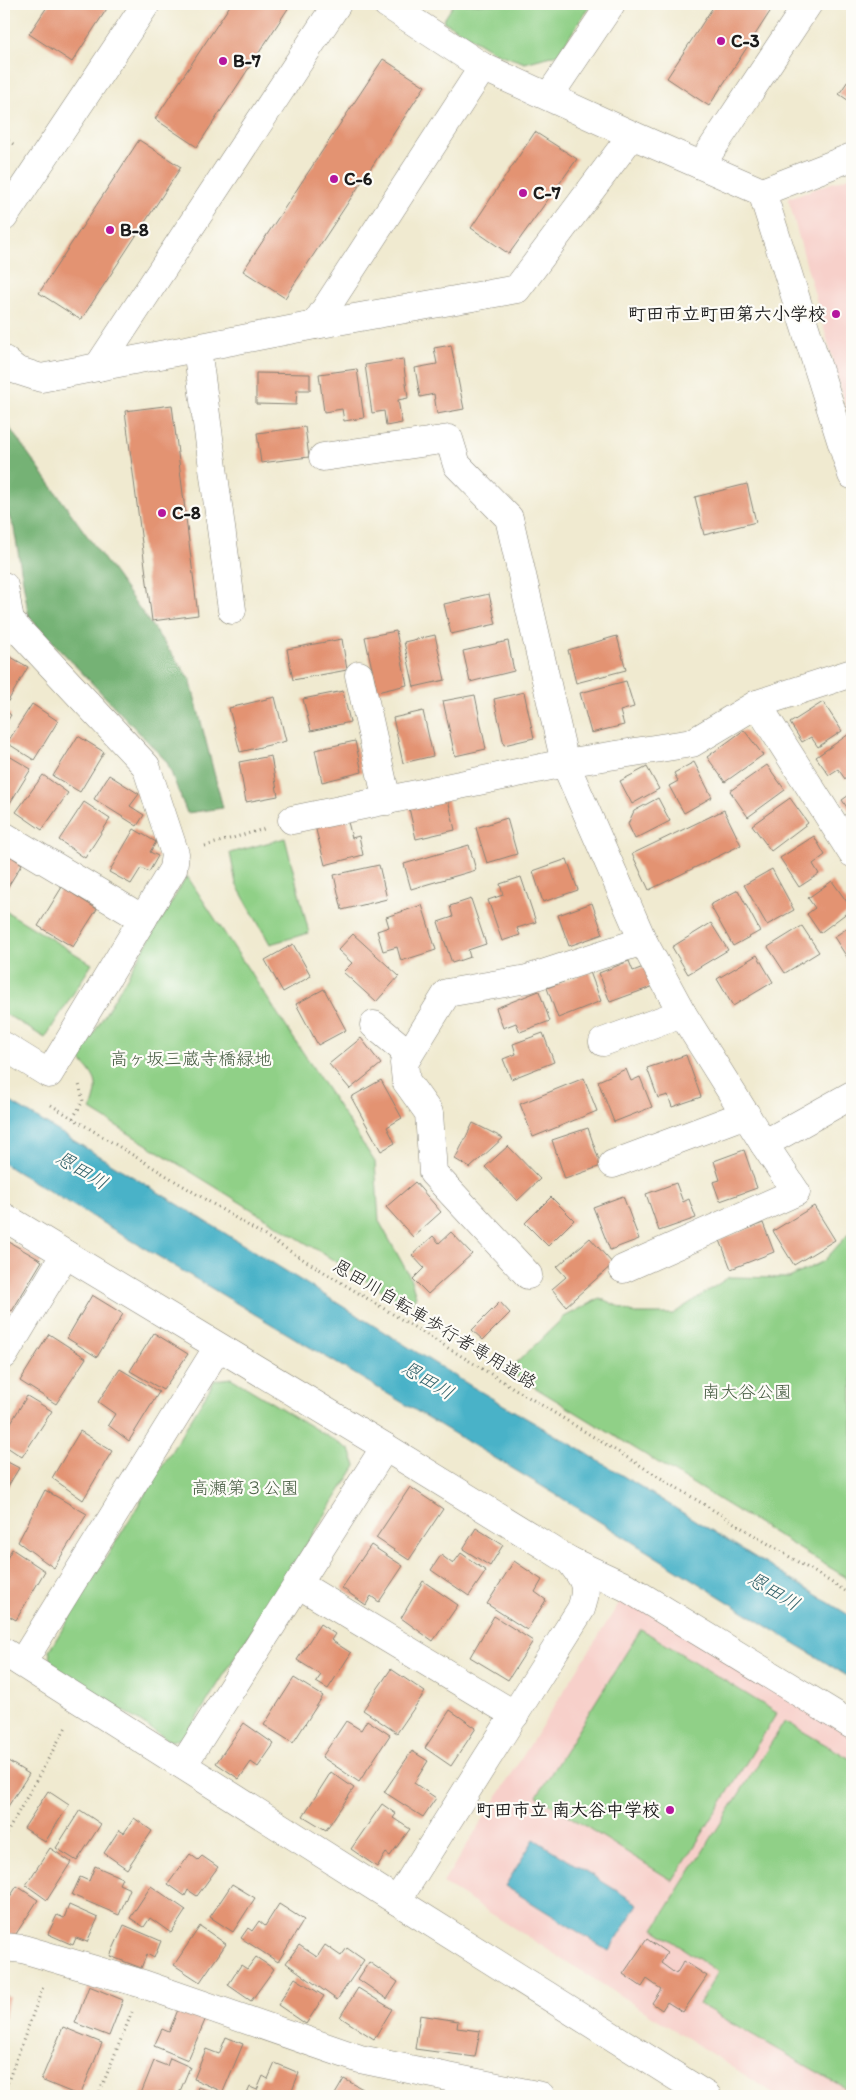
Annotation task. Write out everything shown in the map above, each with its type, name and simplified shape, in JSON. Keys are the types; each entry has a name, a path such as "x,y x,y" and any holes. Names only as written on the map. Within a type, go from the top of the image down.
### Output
{"street":[{"path":"4,218 146,4"},
{"path":"98,367 337,4"},
{"path":"387,4 483,67 762,192 852,156"},
{"path":"550,96 611,4"},
{"path":"701,165 808,4"},
{"path":"315,325 483,67"},
{"path":"4,360 16,370 41,378 315,325 517,289 632,135"},
{"path":"762,192 852,475"},
{"path":"197,348 232,610"},
{"path":"323,457 449,439 457,465 509,518 565,763 643,941 682,1013 796,1192 622,1269"},
{"path":"4,586 10,621 146,766 175,854 173,869 49,1074 4,1046"},
{"path":"292,820 565,763 692,743 757,704 852,673"},
{"path":"359,675 387,801"},
{"path":"757,704 852,853"},
{"path":"4,836 143,919"},
{"path":"528,1275 433,1173 429,1113 406,1081 404,1063 447,993 527,979 643,941"},
{"path":"603,1042 682,1013"},
{"path":"374,1025 409,1054"},
{"path":"764,1144 852,1095"},
{"path":"613,1164 746,1114"},
{"path":"4,1217 385,1446 570,1561 626,1586 852,1725"},
{"path":"4,1355 65,1254"},
{"path":"218,1347 13,1657 708,2096"},
{"path":"183,1765 385,1446"},
{"path":"397,1901 581,1609 586,1593 582,1576 570,1561"},
{"path":"298,1584 515,1715"},
{"path":"4,1947 23,1949 143,1984 360,2059 541,2096"}],"path":[{"path":"175,854 292,820"},
{"name":"恩田川自転車歩行者専用道路","path":"50,1104 852,1595"},
{"path":"4,1838 81,1701"},
{"path":"4,2092 54,1958"},
{"path":"98,2096 143,1984"}],"shaded area":[{"name":"町田市立町田第六小学校","path":"852,176 852,430 788,198"},
{"name":"町田市立 南大谷中学校","path":"623,1597 852,1737 852,2096 778,2096 443,1883"}],"green space":[{"path":"454,4 591,4 558,54 525,63 496,53 443,21"},
{"path":"4,420 190,679 223,808 187,813 167,762 29,617 14,528 7,512 4,510"},
{"path":"285,838 309,933 270,944 236,884 230,853"},
{"name":"高ヶ坂三蔵寺橋緑地","path":"187,876 375,1162 379,1221 410,1277 416,1296 409,1307 91,1110 96,1093 96,1082 79,1058"},
{"path":"4,910 92,964 45,1038 4,1013"},
{"name":"南大谷公園","path":"852,1230 852,1581 508,1371 564,1317 600,1298 635,1314 673,1314 729,1277 789,1278 824,1261"},
{"name":"高瀬第３公園","path":"231,1378 350,1450 356,1466 184,1738 170,1741 53,1666 49,1651 215,1380"},
{"path":"641,1629 777,1713 673,1881 537,1796"},
{"path":"785,1721 852,1760 852,2092 699,2004 718,1972 654,1929"}],"water":[{"name":"恩田川","path":"4,1098 471,1386 581,1450 852,1617 852,1679 560,1497 4,1164"},
{"path":"534,1839 638,1904 609,1951 505,1886"}],"building":[{"path":"49,4 110,4 72,62 29,34"},
{"name":"B-7","path":"231,4 291,4 197,147 155,119"},
{"name":"C-3","path":"715,4 775,4 709,106 667,78"},
{"name":"C-6","path":"383,59 425,86 285,298 243,271"},
{"path":"852,75 852,103 839,94"},
{"name":"C-7","path":"535,132 577,159 509,254 471,228"},
{"name":"B-8","path":"139,140 181,167 81,320 39,293"},
{"path":"451,345 464,409 437,414 434,394 420,397 415,368 437,364 434,348"},
{"path":"403,359 408,398 398,400 402,423 386,426 384,411 372,413 365,365"},
{"path":"357,369 364,418 344,421 342,409 324,412 319,374"},
{"path":"256,373 310,374 310,390 297,390 296,405 256,404"},
{"name":"C-8","path":"172,405 198,615 152,621 125,411"},
{"path":"305,427 309,457 261,463 257,433"},
{"path":"747,484 756,522 704,535 695,497"},
{"path":"489,594 496,624 451,634 444,604"},
{"path":"396,631 407,685 377,692 365,637"},
{"path":"435,635 445,680 414,687 404,642"},
{"path":"617,636 626,670 576,683 568,650"},
{"path":"342,639 347,670 293,680 287,649"},
{"path":"508,641 514,671 470,682 463,651"},
{"path":"4,653 28,667 4,708"},
{"path":"626,681 634,707 620,711 624,725 591,733 580,693"},
{"path":"343,691 350,722 311,731 303,699"},
{"path":"524,692 534,738 504,745 494,699"},
{"path":"475,695 486,749 455,756 443,701"},
{"path":"275,697 286,741 240,752 229,708"},
{"path":"823,702 842,731 818,747 811,737 802,742 790,723"},
{"path":"32,704 58,721 34,760 7,743"},
{"path":"4,710 11,715 4,726"},
{"path":"423,711 433,756 403,763 393,718"},
{"path":"744,730 763,755 725,782 707,757"},
{"path":"849,734 852,739 852,774 845,779 838,769 829,775 816,757"},
{"path":"78,736 104,752 80,792 53,776"},
{"path":"355,741 362,772 322,782 315,750"},
{"path":"4,753 31,769 7,808 4,807"},
{"path":"271,756 278,796 246,802 239,762"},
{"path":"694,762 712,797 684,813 669,786 678,781 674,773"},
{"path":"767,765 785,790 748,817 730,791"},
{"path":"647,767 659,789 632,804 620,781"},
{"path":"43,775 68,793 42,830 16,812"},
{"path":"109,775 139,794 130,806 144,815 137,826 94,799"},
{"path":"852,793 852,815 842,800"},
{"path":"658,798 670,821 635,839 628,824 634,811"},
{"path":"790,798 808,823 771,851 752,825"},
{"path":"448,799 455,830 416,839 409,808"},
{"path":"84,802 110,819 85,858 59,840"},
{"path":"724,810 741,845 649,890 632,854"},
{"path":"347,818 352,838 359,836 363,855 325,865 315,826"},
{"path":"507,818 517,854 487,863 476,828"},
{"path":"134,829 156,842 150,852 158,856 149,872 141,868 131,884 109,872"},
{"path":"814,836 825,855 813,864 819,874 799,887 780,858"},
{"path":"469,845 476,870 411,889 404,864"},
{"path":"4,852 22,864 4,893"},
{"path":"567,859 578,890 543,902 533,871"},
{"path":"379,865 387,899 342,910 334,875"},
{"path":"772,869 794,910 767,925 744,885"},
{"path":"521,877 536,922 517,928 520,935 502,941 488,900 503,895 500,884"},
{"path":"832,881 852,909 820,933 807,914 815,908 808,898"},
{"path":"62,887 97,909 73,947 38,926"},
{"path":"738,890 760,931 733,946 710,905"},
{"path":"471,899 486,944 468,950 470,957 452,963 438,922 453,917 450,906"},
{"path":"592,903 603,934 569,946 558,915"},
{"path":"422,905 436,950 401,961 397,947 383,951 377,931 389,927 386,917"},
{"path":"711,923 728,950 688,974 672,947"},
{"path":"852,925 852,965 834,937"},
{"path":"802,926 819,952 785,973 768,947"},
{"path":"353,934 399,976 376,1002 343,972 352,963 338,950"},
{"path":"293,944 311,976 283,992 265,960"},
{"path":"757,955 773,982 733,1006 717,979"},
{"path":"629,961 633,971 646,966 654,986 610,1002 599,973"},
{"path":"590,972 601,1001 558,1018 547,988"},
{"path":"324,989 346,1030 318,1045 296,1004"},
{"path":"539,991 550,1021 520,1032 516,1023 503,1028 496,1008"},
{"path":"543,1033 554,1062 511,1079 503,1059 516,1054 513,1044"},
{"path":"361,1038 381,1064 350,1089 329,1064"},
{"path":"686,1055 701,1097 672,1107 668,1095 658,1098 647,1068"},
{"path":"626,1069 631,1081 640,1077 652,1107 614,1122 598,1081"},
{"path":"584,1078 597,1111 533,1137 520,1104"},
{"path":"381,1080 402,1118 387,1127 395,1143 381,1151 351,1097"},
{"path":"473,1123 503,1138 470,1168 455,1159"},
{"path":"588,1128 601,1166 565,1179 552,1140"},
{"path":"508,1146 540,1179 517,1201 485,1167"},
{"path":"744,1150 757,1188 720,1201 713,1182 720,1180 714,1161"},
{"path":"415,1182 441,1212 413,1237 386,1207"},
{"path":"676,1183 683,1202 689,1199 696,1218 659,1231 646,1194"},
{"path":"623,1196 639,1239 610,1250 593,1207"},
{"path":"551,1197 574,1220 548,1246 525,1223"},
{"path":"814,1206 835,1240 794,1265 773,1231"},
{"path":"763,1223 774,1252 731,1269 720,1240"},
{"path":"451,1232 472,1254 428,1294 413,1279 424,1268 412,1255 433,1236 439,1243"},
{"path":"590,1238 613,1264 566,1306 552,1289 566,1277 557,1267"},
{"path":"4,1239 42,1261 12,1311 4,1306"},
{"path":"92,1295 123,1314 97,1357 67,1338"},
{"path":"500,1302 510,1313 483,1340 472,1330"},
{"path":"154,1333 188,1354 163,1390 130,1371"},
{"path":"49,1334 86,1358 56,1404 20,1381"},
{"path":"120,1369 159,1392 129,1441 108,1425 115,1414 98,1402"},
{"path":"27,1396 52,1411 22,1457 4,1445 4,1434"},
{"path":"80,1431 112,1451 83,1500 52,1478"},
{"path":"4,1460 19,1468 4,1493"},
{"path":"410,1487 443,1509 409,1560 376,1538"},
{"path":"45,1490 87,1514 54,1568 18,1542"},
{"path":"476,1528 503,1545 490,1566 463,1549"},
{"path":"371,1545 403,1566 379,1602 371,1596 366,1605 342,1588"},
{"path":"12,1549 45,1571 16,1620 4,1613 4,1564"},
{"path":"461,1553 486,1571 469,1596 431,1570 441,1555 453,1564"},
{"path":"514,1561 542,1580 535,1592 546,1600 527,1630 487,1604"},
{"path":"423,1581 458,1605 433,1641 401,1618"},
{"path":"494,1616 533,1641 508,1680 470,1657"},
{"path":"320,1624 335,1634 331,1640 351,1653 328,1689 316,1682 321,1675 297,1660"},
{"path":"391,1669 425,1692 397,1733 363,1710"},
{"path":"294,1678 323,1696 293,1743 264,1725"},
{"path":"450,1710 476,1728 451,1766 425,1748"},
{"path":"367,1720 390,1735 359,1782 322,1757 346,1721 361,1730"},
{"path":"244,1723 274,1744 258,1767 251,1762 239,1779 216,1763"},
{"path":"412,1751 428,1761 414,1783 436,1798 423,1817 384,1792"},
{"path":"8,1761 29,1774 5,1811 4,1767"},
{"path":"331,1772 354,1788 326,1830 303,1816"},
{"path":"48,1791 69,1805 45,1842 24,1828"},
{"path":"382,1804 396,1814 393,1818 410,1829 390,1856 386,1853 377,1867 351,1849"},
{"path":"80,1810 101,1824 77,1861 56,1848"},
{"path":"134,1818 152,1831 127,1869 104,1853 119,1830 124,1833"},
{"path":"50,1848 71,1862 47,1900 26,1885"},
{"path":"190,1854 198,1860 202,1856 218,1867 197,1896 188,1890 185,1896 168,1884"},
{"path":"95,1866 122,1878 119,1884 130,1889 119,1915 72,1895 80,1877 89,1881"},
{"path":"232,1884 255,1898 233,1932 210,1917"},
{"path":"17,1886 38,1900 14,1937 4,1931 4,1906"},
{"path":"151,1886 186,1910 171,1933 150,1918 144,1927 130,1918"},
{"path":"279,1904 304,1920 278,1962 241,1938 248,1928 252,1931 259,1921 265,1926"},
{"path":"69,1905 98,1918 87,1942 76,1938 73,1945 48,1934 57,1915 64,1918"},
{"path":"124,1925 161,1941 154,1958 147,1954 141,1968 110,1956"},
{"path":"200,1926 226,1944 200,1982 174,1965"},
{"path":"647,1939 667,1953 661,1963 676,1974 684,1961 707,1976 683,2012 667,2002 662,2010 652,2003 661,1989 647,1979 642,1987 623,1974"},
{"path":"299,1945 317,1957 325,1945 341,1956 347,1948 364,1960 337,2000 286,1963"},
{"path":"256,1957 274,1969 251,2001 228,1985 241,1965 247,1969"},
{"path":"369,1962 398,1982 387,1999 358,1979"},
{"path":"295,1978 324,1996 306,2024 278,2005"},
{"path":"89,1986 123,2000 109,2036 75,2023"},
{"path":"358,1988 392,2009 374,2039 340,2017"},
{"path":"4,1995 9,1996 5,2018 4,2018"},
{"path":"179,2007 206,2018 188,2060 154,2046 162,2029 169,2032"},
{"path":"420,2015 458,2021 457,2028 480,2031 475,2057 415,2049"},
{"path":"63,2027 102,2043 80,2096 41,2080"},
{"path":"226,2037 243,2044 223,2092 194,2079 206,2049 219,2054"},
{"path":"170,2058 190,2067 178,2096 140,2096 154,2061 167,2066"},
{"path":"275,2063 299,2073 290,2096 246,2096 250,2087 257,2090 263,2076 268,2079"},
{"path":"344,2079 363,2089 359,2096 334,2096"},
{"path":"198,2087 223,2096 195,2096"}],"place":[{"name":"C-3","path":"721,41"},
{"name":"B-7","path":"223,61"},
{"name":"C-6","path":"334,179"},
{"name":"C-7","path":"523,193"},
{"name":"B-8","path":"110,230"},
{"name":"町田市立町田第六小学校","path":"836,314"},
{"name":"C-8","path":"162,513"},
{"name":"町田市立 南大谷中学校","path":"670,1810"}]}
